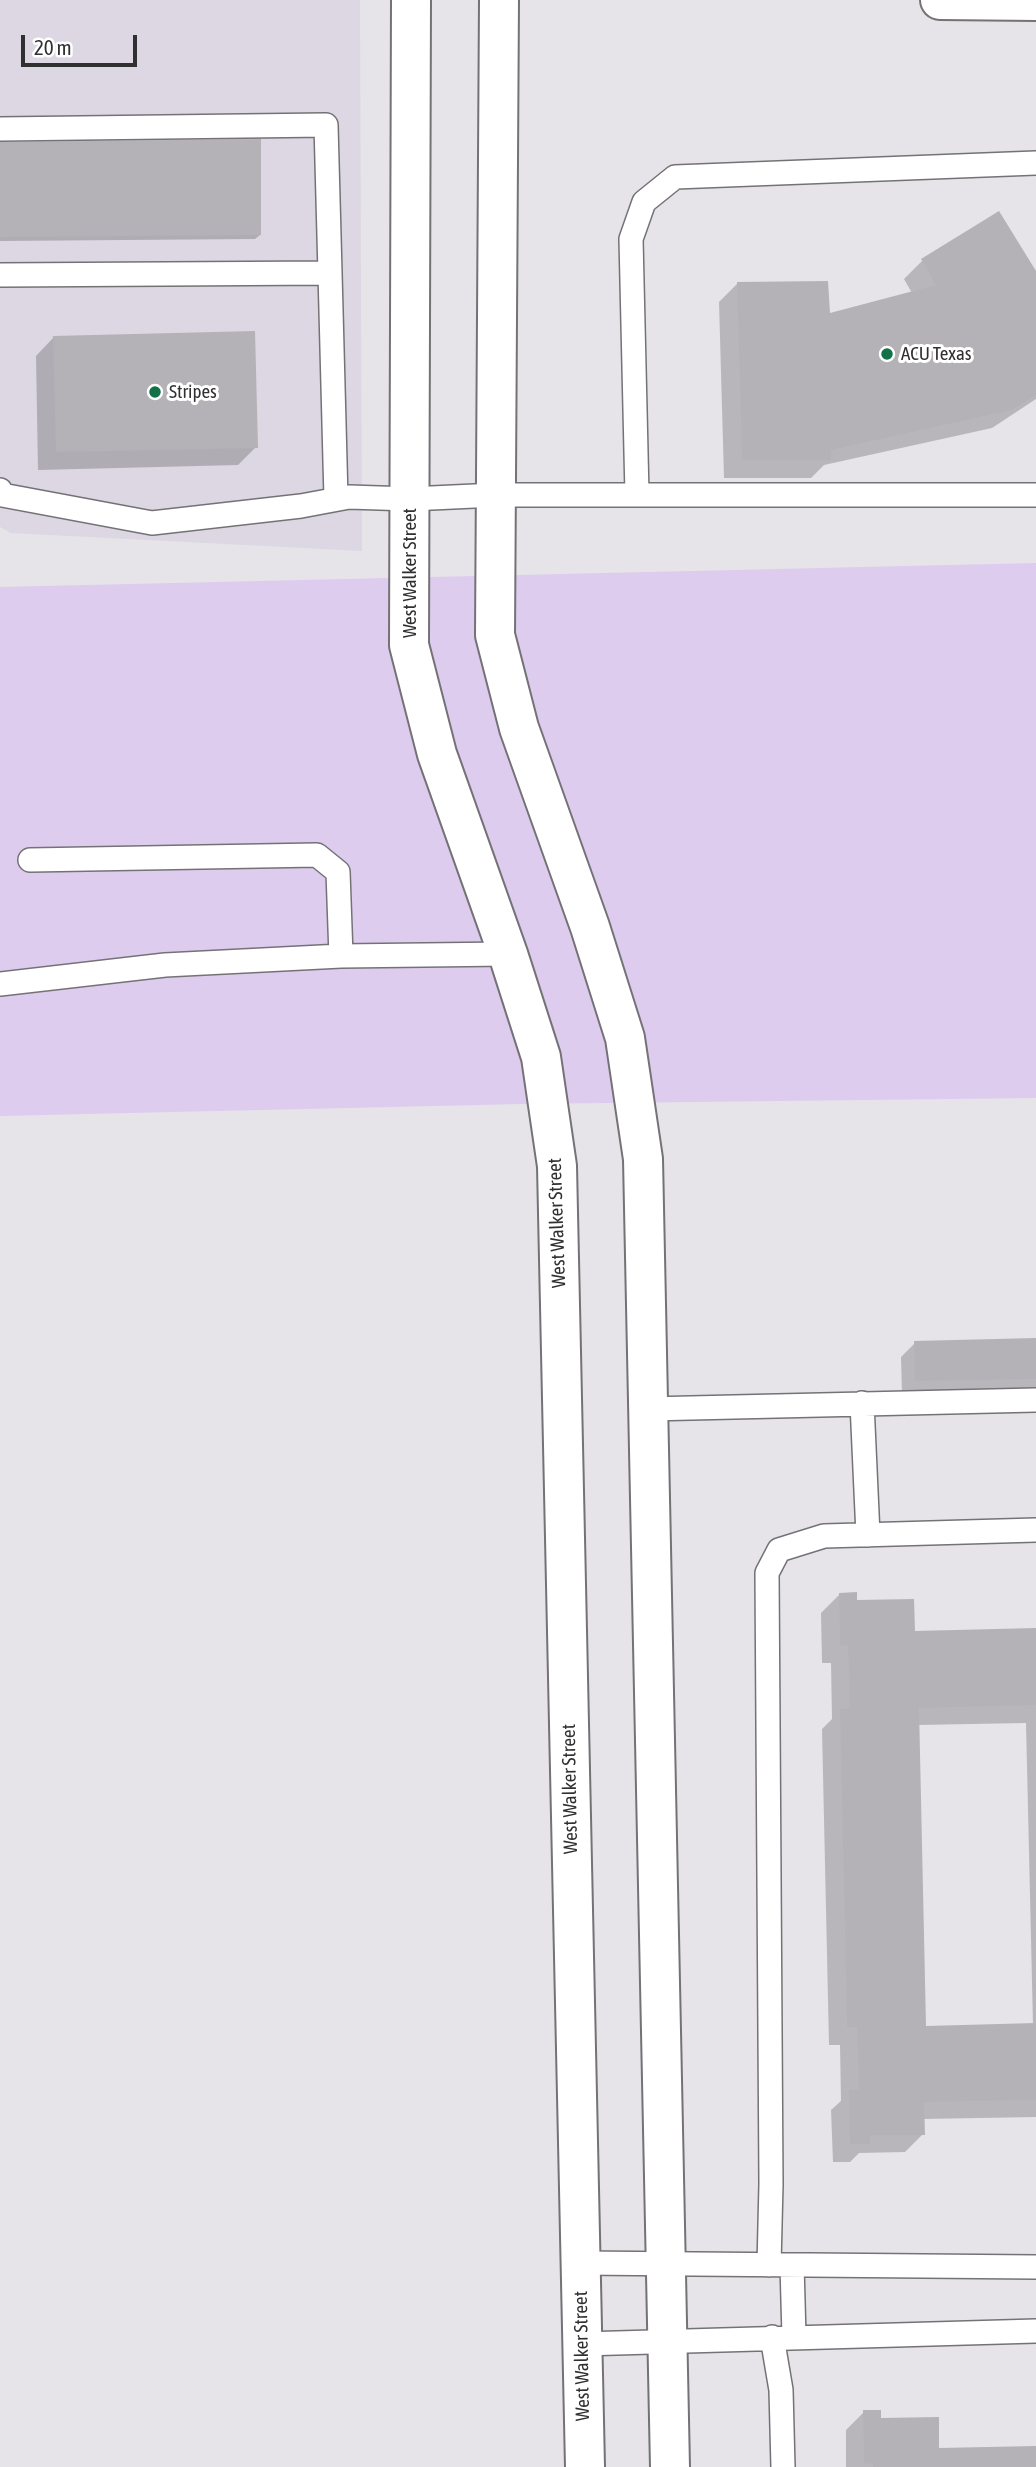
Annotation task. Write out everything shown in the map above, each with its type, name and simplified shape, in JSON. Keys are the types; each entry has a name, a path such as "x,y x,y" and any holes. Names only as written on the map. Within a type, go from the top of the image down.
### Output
{"street":[{"name":"West Walker Street","path":"411,0 409,645 437,754 508,954 541,1058 557,1166 585,2467"},
{"path":"499,0 495,635 519,729 590,927 625,1038 643,1158 670,2467"},
{"path":"940,0 1036,1"}],"lane":[{"path":"0,128 326,125 336,499"},
{"path":"637,495 631,239 644,202 675,177 1036,163"},
{"path":"0,275 330,273"},
{"path":"0,490 2,495 152,523 302,506 349,497 410,499 496,495 1031,492"},
{"path":"30,860 317,855 338,872 341,956"},
{"path":"0,984 164,965 341,956 508,954"},
{"path":"648,1409 1036,1400"},
{"path":"862,1403 867,1535"},
{"path":"783,2467 783,2337 780,2265 771,2170 767,1573 779,1550 824,1536 1036,1530"},
{"path":"580,2263 1036,2267"},
{"path":"582,2344 1036,2331"}],"shaded area":[{"path":"0,0 360,0 362,551 11,533 0,527"},
{"path":"1036,563 1036,1098 521,1104 0,1116 0,587"}],"building":[{"path":"261,139 261,235 0,237 0,142"},
{"name":"ACU Texas","path":"999,211 1036,271 1036,395 1012,410 831,450 831,460 742,460 737,282 828,281 830,313 936,285 921,259"},
{"name":"Stripes","path":"255,331 258,448 56,452 53,336"},
{"path":"1036,1338 1036,1379 915,1381 914,1341"},
{"path":"857,1592 857,1600 914,1599 915,1631 1036,1628 1036,1705 919,1708 926,2026 1036,2023 1036,2100 924,2102 925,2135 870,2135 870,2144 850,2144 849,2090 859,2090 857,2027 847,2027 840,1709 850,1708 848,1645 840,1646 839,1593"},
{"path":"863,2410 881,2410 881,2418 939,2417 939,2448 1036,2446 1036,2467 873,2467 873,2463 864,2464"}],"place":[{"name":"ACU Texas","path":"887,354"},
{"name":"Stripes","path":"155,392"}]}
